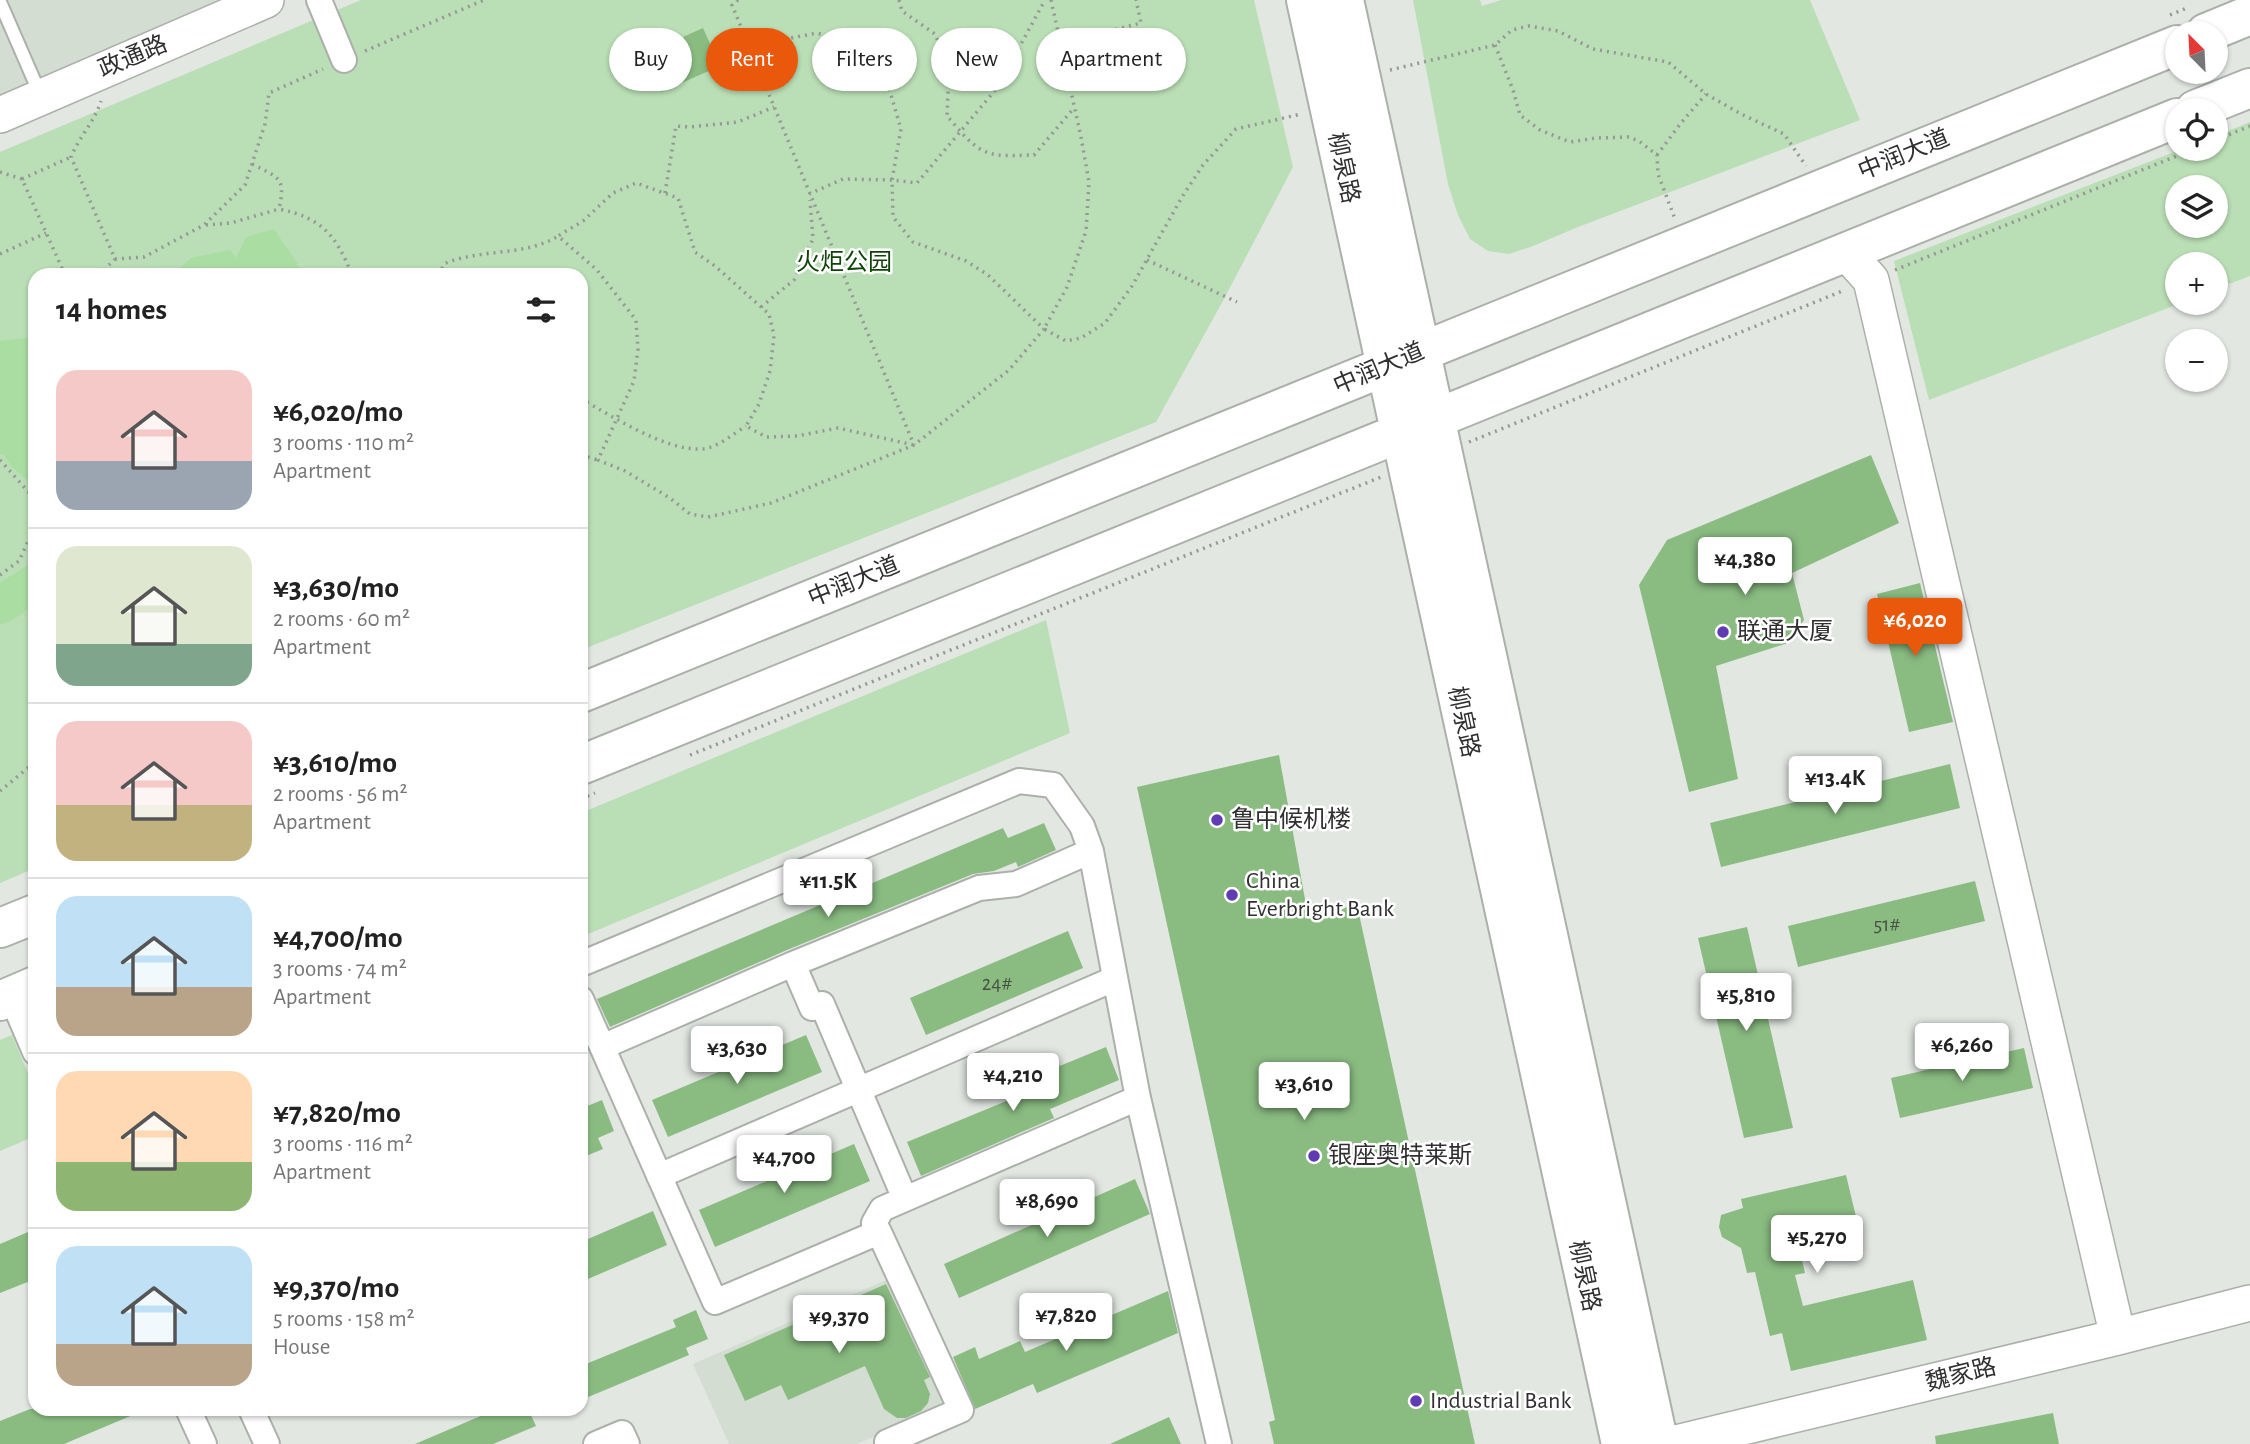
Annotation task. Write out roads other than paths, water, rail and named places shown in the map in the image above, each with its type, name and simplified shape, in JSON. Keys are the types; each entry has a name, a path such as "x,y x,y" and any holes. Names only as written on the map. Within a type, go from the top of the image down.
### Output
{"main road":[{"name":"柳泉路","path":"1306,0 1329,108 1403,359 1435,418 1659,1444"},
{"name":"柳泉路","path":"1344,0 1361,77 1403,359 1400,433 1621,1444"},
{"path":"2228,24 2250,15"},
{"name":"中润大道","path":"588,690 2165,50"},
{"path":"2225,98 2250,88"},
{"path":"588,762 2165,123"},
{"path":"0,928 28,917"}],"street":[{"name":"政通路","path":"2,108 41,97 266,0"},
{"path":"319,0 344,60"},
{"path":"1846,252 1871,280 2118,1337"},
{"path":"588,961 1019,781 1053,785 1082,826 1091,851 1138,1098 1219,1444"},
{"path":"603,1047 793,964 979,888 1016,884 1091,851"},
{"path":"793,964 813,1008 822,1004 905,1199"},
{"path":"659,1176 1114,979"},
{"path":"16,994 28,1031"},
{"path":"588,1014 715,1302 879,1232"},
{"path":"886,1443 961,1410 874,1223 882,1209 1138,1098"},
{"name":"魏家路","path":"1672,1444 2250,1303"},
{"path":"191,1416 204,1444"},
{"path":"254,1416 267,1444"},
{"path":"596,1444 622,1433 627,1444"}],"lane":[{"path":"0,2 41,97"}],"waterway":[{"path":"0,605 28,587"}],"place":[{"name":"联通大厦","path":"1723,632"},
{"name":"鲁中候机楼","path":"1217,820"},
{"name":"China Everbright Bank","path":"1232,895"},
{"name":"银座奥特莱斯","path":"1314,1156"},
{"name":"Industrial Bank","path":"1416,1401"}],"park label":[{"name":"火炬公园","path":"844,263"}]}
